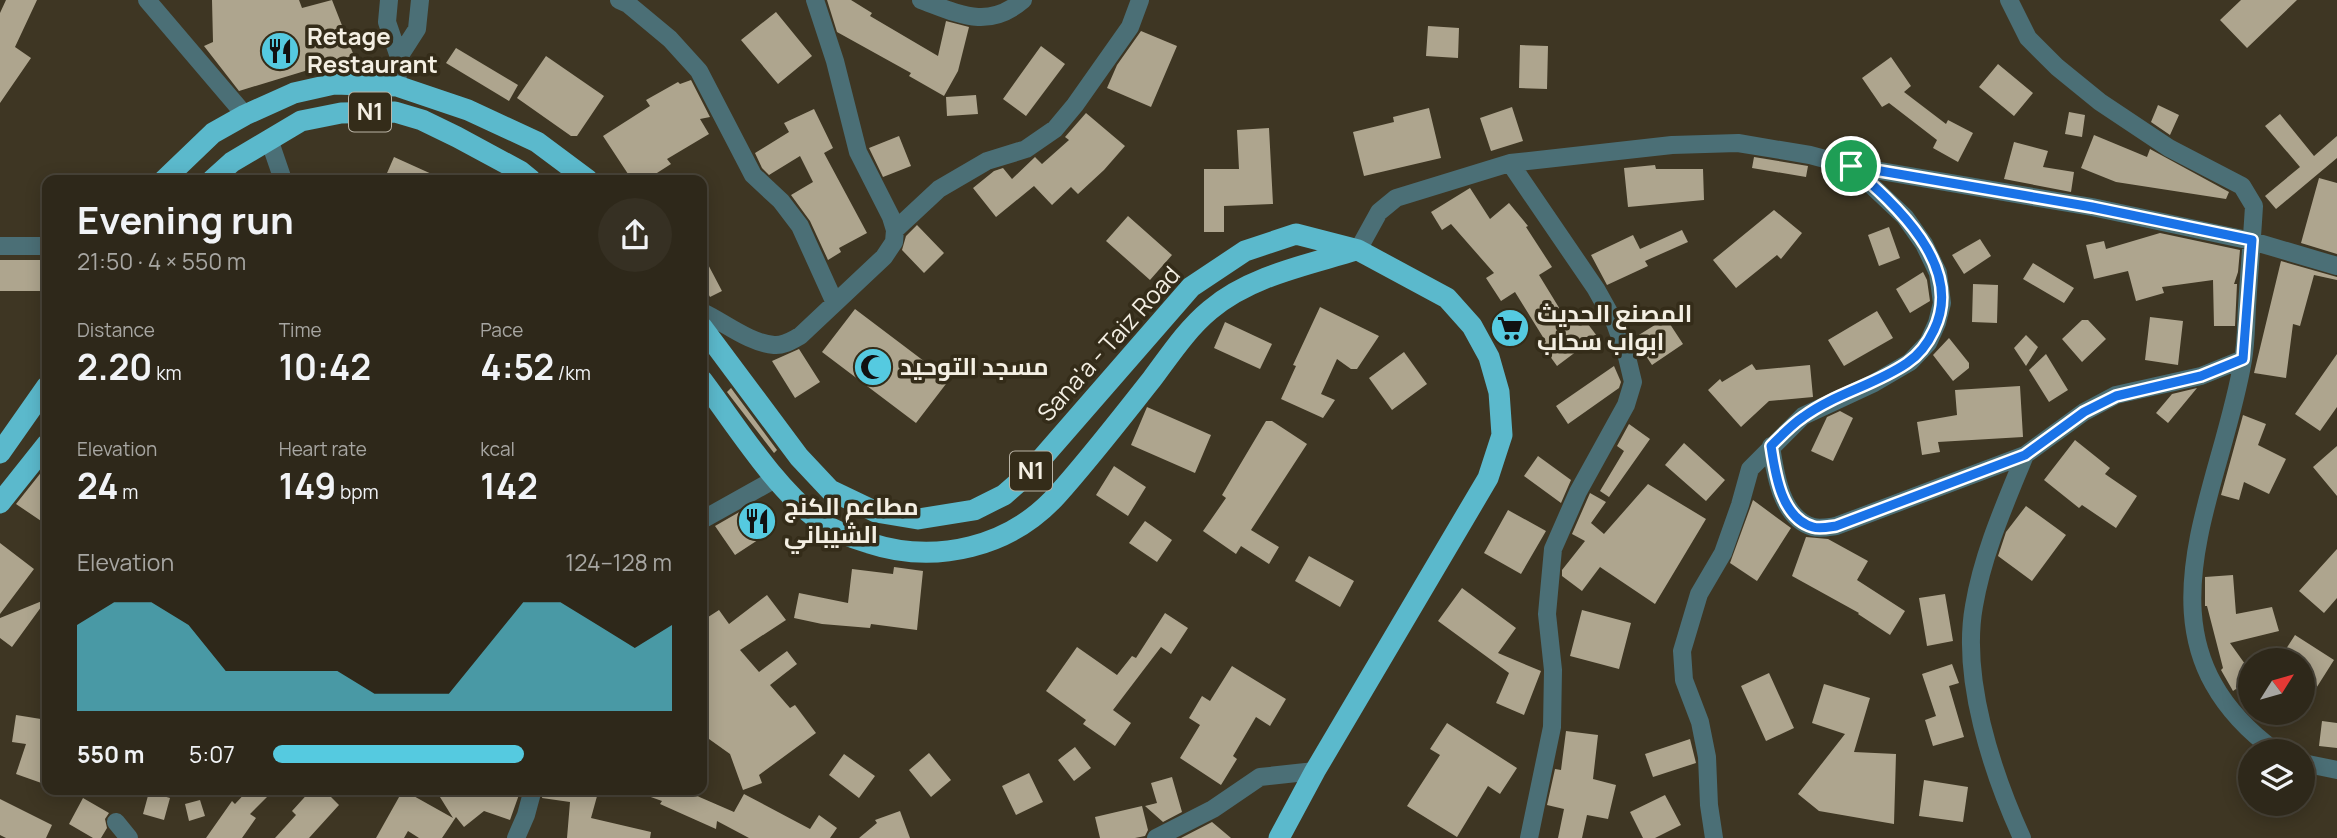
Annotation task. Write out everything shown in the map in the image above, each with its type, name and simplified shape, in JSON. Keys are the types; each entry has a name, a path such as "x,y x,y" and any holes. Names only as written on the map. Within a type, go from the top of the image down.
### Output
{"highway":[{"name":"N1","path":"169,175 213,132 293,93 334,84 397,86 468,110 537,142 581,175"},
{"path":"395,112 397,86"},
{"name":"N1","path":"218,175 232,162 301,121 341,113 395,112 422,120 525,175"},
{"name":"Sana'a - Taiz Road","path":"707,334 799,457 830,490 876,512 918,519 974,510 1004,495 1029,473 1191,287 1245,251 1296,234 1358,250 1447,298 1472,326 1489,357 1499,393 1502,435 1488,478 1315,771 1279,838"},
{"name":"N1","path":"707,387 790,494 821,522 844,535 893,551 926,554 954,551 993,540 1020,526 1056,496 1180,342 1210,310 1253,282 1358,250"},
{"path":"0,453 42,393"},
{"path":"0,503 42,450"}],"street":[{"path":"148,0 245,115"},
{"path":"388,0 387,22 400,57"},
{"path":"397,86 400,57 417,29 420,0"},
{"path":"619,0 670,39 699,71 753,175 781,201 800,226 834,301"},
{"path":"707,315 754,339 774,345 787,343 800,336 834,301 884,257 894,242 895,230 891,217 858,152 835,61 815,0"},
{"path":"921,0 976,18 995,18 1023,0"},
{"path":"895,230 939,189 988,161 1026,149 1055,129 1130,27 1140,0"},
{"path":"2009,0 2028,38 2057,67 2100,102 2169,148 2242,186 2254,206 2243,359 2227,429 2211,482 2192,570 2192,610 2199,646 2210,676 2227,705 2258,739"},
{"path":"269,139 281,175"},
{"path":"1358,250 1379,212 1396,198 1510,163 1672,145 1738,143 1810,155 1851,166 2092,207 2252,240 2337,266"},
{"path":"1510,163 1596,289 1615,323 1633,382 1626,405 1578,492 1553,549 1547,614 1553,670 1552,727 1529,838"},
{"path":"1714,838 1709,805 1707,757 1700,722 1684,680 1682,651 1699,594 1723,553 1750,469 1803,416 1874,383 1910,362 1928,343 1942,303 1937,273 1924,244 1905,217 1851,166"},
{"path":"0,246 42,246"},
{"path":"1771,446 1776,478 1785,500 1799,520 1815,528 1836,526 2025,455 2084,412 2116,396 2201,376 2243,359"},
{"path":"2022,838 2003,797 1991,754 1973,681 1971,649 1973,608 1981,574 1998,519 2025,455"},
{"path":"707,517 777,478"},
{"path":"2315,765 2337,770"},
{"path":"1156,838 1213,809 1260,777 1315,771"},
{"path":"516,838 531,795"},
{"path":"116,822 128,838"}],"building":[{"path":"6,0 37,0 15,47 31,58 0,103 0,13"},
{"name":"Retage Restaurant","path":"212,0 299,0 302,8 332,0 354,56 239,91 204,46 213,42"},
{"path":"827,0 851,0 872,13 870,16 938,56 946,21 969,27 958,71 944,96 909,76 911,73 837,32"},
{"path":"2241,0 2297,0 2247,48 2220,20"},
{"path":"776,12 812,56 778,84 741,40"},
{"path":"1428,26 1459,28 1458,58 1426,56"},
{"path":"1141,31 1177,46 1151,107 1107,88 1117,65"},
{"path":"1520,45 1548,46 1547,89 1519,88"},
{"path":"1041,46 1065,64 1026,116 1003,99"},
{"path":"456,48 518,85 509,101 446,63"},
{"path":"546,56 604,96 577,136 571,136 517,98"},
{"path":"1891,57 1911,86 1904,92 1946,124 1948,120 1973,133 1958,162 1933,148 1937,140 1889,103 1882,107 1862,78"},
{"path":"1998,64 2033,93 2014,116 1979,87"},
{"path":"691,80 710,117 700,119 709,134 667,159 671,164 654,175 629,175 603,136 650,106 646,100 678,82 680,84"},
{"path":"976,95 978,114 947,116 946,97"},
{"path":"2158,105 2179,115 2170,135 2151,122"},
{"path":"1512,107 1523,141 1491,151 1480,118"},
{"path":"1429,108 1441,158 1364,176 1353,132 1394,122 1393,117"},
{"path":"814,109 833,148 824,153 867,233 839,248 841,252 828,260 810,221 791,195 813,182 800,156 769,175 762,168 755,153 789,132 784,123"},
{"path":"2069,112 2085,115 2082,137 2065,134"},
{"path":"1086,113 1125,146 1078,194 1071,187 1052,205 1034,186 996,217 973,188 994,171 1003,168 1012,179 1035,157 1042,164 1069,140 1065,137"},
{"path":"2280,114 2314,156 2337,136 2337,158 2276,209 2265,196 2300,167 2265,126"},
{"path":"1269,128 1273,204 1224,206 1224,232 1204,232 1204,169 1239,169 1237,130"},
{"path":"2094,135 2147,157 2150,149 2229,192 2226,199 2116,182 2081,168"},
{"path":"899,136 911,166 883,177 869,148"},
{"path":"2014,142 2048,151 2043,167 2074,172 2071,192 2004,179"},
{"path":"394,157 434,175 386,175"},
{"path":"1754,157 1808,166 1806,177 1752,168"},
{"path":"1655,165 1656,169 1703,169 1704,200 1628,207 1624,168"},
{"path":"2319,178 2337,183 2337,254 2301,243"},
{"path":"1470,188 1490,219 1509,203 1528,226 1526,227 1552,267 1539,275 1569,324 1581,315 1597,336 1557,366 1542,345 1546,342 1515,292 1501,301 1486,278 1494,273 1451,224 1442,230 1431,212"},
{"path":"1774,210 1802,233 1781,259 1777,255 1736,288 1713,260"},
{"path":"1128,216 1172,255 1150,280 1106,241"},
{"path":"917,225 944,253 924,273 902,250 906,236"},
{"path":"1889,227 1900,258 1879,266 1868,235"},
{"path":"1682,230 1688,242 1645,261 1648,266 1607,285 1591,255 1633,235 1640,249"},
{"path":"2160,233 2240,250 2234,284 2237,284 2235,326 2214,326 2213,280 2162,287 2164,293 2136,301 2128,271 2094,279 2086,245 2104,241 2106,249"},
{"path":"1980,239 1991,256 1964,274 1952,255"},
{"path":"0,260 42,260 42,291 0,291"},
{"path":"2281,261 2337,277 2337,280 2314,275 2300,326 2293,324 2286,378 2254,373"},
{"path":"707,262 722,291 710,297 707,291"},
{"path":"2033,263 2074,288 2064,303 2023,279"},
{"path":"1923,272 1930,301 1910,313 1896,289"},
{"path":"1973,284 1998,285 1997,323 1972,322"},
{"path":"1320,307 1379,336 1357,369 1351,369 1337,359 1321,394 1335,400 1323,418 1281,399 1296,366 1293,365"},
{"path":"855,309 949,380 916,423 822,352"},
{"path":"1877,311 1893,338 1844,366 1828,340"},
{"path":"2150,317 2183,321 2178,365 2145,360"},
{"path":"1666,318 1683,344 1652,365 1634,338"},
{"path":"2082,320 2088,320 2106,339 2082,362 2062,339"},
{"path":"1225,322 1272,344 1260,369 1214,348"},
{"path":"2026,335 2038,347 2026,366 2014,348"},
{"path":"1949,338 1969,363 1969,368 1953,381 1933,355"},
{"path":"799,349 820,382 795,398 772,361"},
{"path":"1404,352 1427,384 1392,410 1369,378"},
{"path":"2046,354 2068,390 2049,402 2029,370"},
{"path":"2337,354 2337,407 2320,431 2295,414"},
{"path":"1752,364 1756,370 1810,365 1813,397 1769,401 1741,427 1708,390 1720,379 1722,382"},
{"path":"1614,366 1621,382 1619,388 1568,424 1556,406"},
{"path":"2020,386 2023,437 1938,442 1940,452 1922,455 1917,422 1957,415 1955,390"},
{"path":"731,388 777,450 774,453 727,392"},
{"path":"2197,388 2168,423 2156,413 2172,394"},
{"path":"1147,407 1211,435 1195,473 1131,445"},
{"path":"1840,411 1853,418 1833,461 1811,451 1827,417"},
{"path":"2243,415 2266,424 2258,445 2286,459 2269,494 2244,482 2239,500 2221,495"},
{"path":"1266,421 1272,421 1307,444 1251,530 1279,547 1269,564 1241,546 1236,554 1203,531 1226,498 1222,495"},
{"path":"1629,424 1650,439 1609,497 1600,491 1624,451 1617,446"},
{"path":"2075,440 2110,468 2105,474 2137,496 2116,528 2082,505 2079,508 2044,480"},
{"path":"1684,443 1725,480 1706,501 1665,465"},
{"path":"2337,446 2337,496 2313,467"},
{"path":"1538,456 1571,480 1561,503 1524,476"},
{"path":"1114,466 1146,487 1128,516 1096,495"},
{"path":"42,471 42,522 16,504"},
{"path":"1648,484 1706,519 1655,604 1600,567 1582,591 1562,576 1562,570 1585,541 1572,534 1590,493 1606,502 1591,523 1604,534"},
{"path":"1753,500 1791,528 1757,581 1730,563"},
{"path":"755,503 773,530 735,555 715,526"},
{"path":"2026,506 2066,535 2032,581 1998,556 2006,532"},
{"path":"1508,510 1546,531 1521,574 1484,553"},
{"path":"1145,521 1172,540 1157,562 1129,543"},
{"path":"1806,537 1828,539 1868,561 1857,580 1905,611 1890,635 1859,613 1792,576"},
{"path":"0,543 34,569 0,614"},
{"path":"2337,549 2337,598 2324,613 2299,591"},
{"path":"1309,556 1354,581 1340,607 1295,581"},
{"path":"894,567 923,571 917,630 871,624 870,628 822,624 794,618 799,593 848,603 852,569 893,574"},
{"path":"2233,575 2236,614 2272,607 2279,631 2230,643 2238,654 2238,690 2233,691 2221,670 2223,668 2205,606 2205,577"},
{"path":"1462,588 1516,628 1498,653 1541,671 1524,715 1496,703 1509,673 1438,621"},
{"path":"1945,594 1953,641 1927,646 1919,598"},
{"path":"767,595 786,620 740,650 759,672 787,651 797,664 770,685 790,708 795,705 816,733 759,775 762,783 743,790 730,754 707,738 707,618 719,610 729,624"},
{"path":"42,601 42,606 12,647 0,638 0,618"},
{"path":"1582,610 1631,623 1619,669 1570,656"},
{"path":"1165,613 1188,628 1171,654 1161,647 1113,710 1131,723 1115,746 1083,724 1086,720 1046,691 1077,647 1117,675 1132,656 1136,658"},
{"path":"2295,635 2334,660 2315,690 2315,648 2287,648"},
{"path":"1952,664 1959,683 1949,686 1964,737 1933,746 1925,720 1936,716 1922,674"},
{"path":"1232,666 1286,699 1270,726 1256,717 1233,756 1237,759 1221,785 1180,758 1200,725 1189,718 1202,696 1210,701"},
{"path":"1769,673 1794,728 1766,741 1741,686"},
{"path":"1824,684 1870,698 1854,752 1896,754 1894,824 1819,811 1798,794 1845,734 1812,723"},
{"path":"16,715 42,719 42,783 16,774 26,744 12,742"},
{"path":"2322,721 2337,723 2337,748 2319,746"},
{"path":"1447,723 1517,768 1500,794 1488,786 1457,837 1407,806 1440,755 1430,749"},
{"path":"1566,731 1598,735 1593,779 1616,785 1608,819 1587,815 1582,838 1558,838 1564,809 1547,805 1555,769 1561,770"},
{"path":"1690,739 1696,763 1653,777 1645,754"},
{"path":"1075,747 1091,768 1074,781 1058,760"},
{"path":"929,753 951,780 931,797 909,770"},
{"path":"844,754 875,776 859,798 829,775"},
{"path":"1029,773 1043,802 1016,815 1002,786"},
{"path":"1172,777 1182,812 1163,822 1145,806 1157,803 1151,783"},
{"path":"1924,780 1968,787 1963,822 1919,816"},
{"path":"744,794 810,829 819,815 837,828 830,838 749,838 717,821 716,829 660,804 662,801 645,795 695,795 734,812"},
{"path":"148,795 170,798 164,820 143,814"},
{"path":"243,795 269,795 250,814 256,818 242,838 206,838 232,801 235,804"},
{"path":"307,795 329,795 339,805 309,838 275,838 296,815 292,811"},
{"path":"400,795 412,795 453,818 439,795 519,795 510,820 484,811 464,827 456,817 442,838 419,838 408,831 404,838 376,838"},
{"path":"543,795 597,795 591,818 651,832 650,838 567,838 570,802 542,798"},
{"path":"1665,795 1681,825 1655,838 1643,838 1630,812"},
{"path":"83,798 109,813 105,819 107,828 101,838 93,838 69,824"},
{"path":"0,799 52,825 46,838 6,838 0,835"},
{"path":"200,800 205,816 189,821 185,804"},
{"path":"1142,806 1148,830 1145,836 1100,838 1095,817"},
{"path":"900,811 910,838 859,838 877,823 875,820"},
{"path":"1212,822 1231,838 1181,838"}],"place":[{"name":"Retage Restaurant","path":"280,51"},
{"name":"المصنع الحديث ابواب سحاب","path":"1510,328"},
{"name":"مسجد التوحيد","path":"873,367"},
{"name":"مطاعم الكنج الشيباني","path":"757,521"}],"route":[{"path":"1851,166 2092,207 2252,240 2243,359 2201,376 2148,386 2116,396 2084,412 2025,455 1836,526 1815,528 1799,520 1785,500 1776,478 1771,446 1803,416 1874,383 1910,362 1928,343 1942,303 1937,273 1924,244 1905,217 1851,166"}]}
